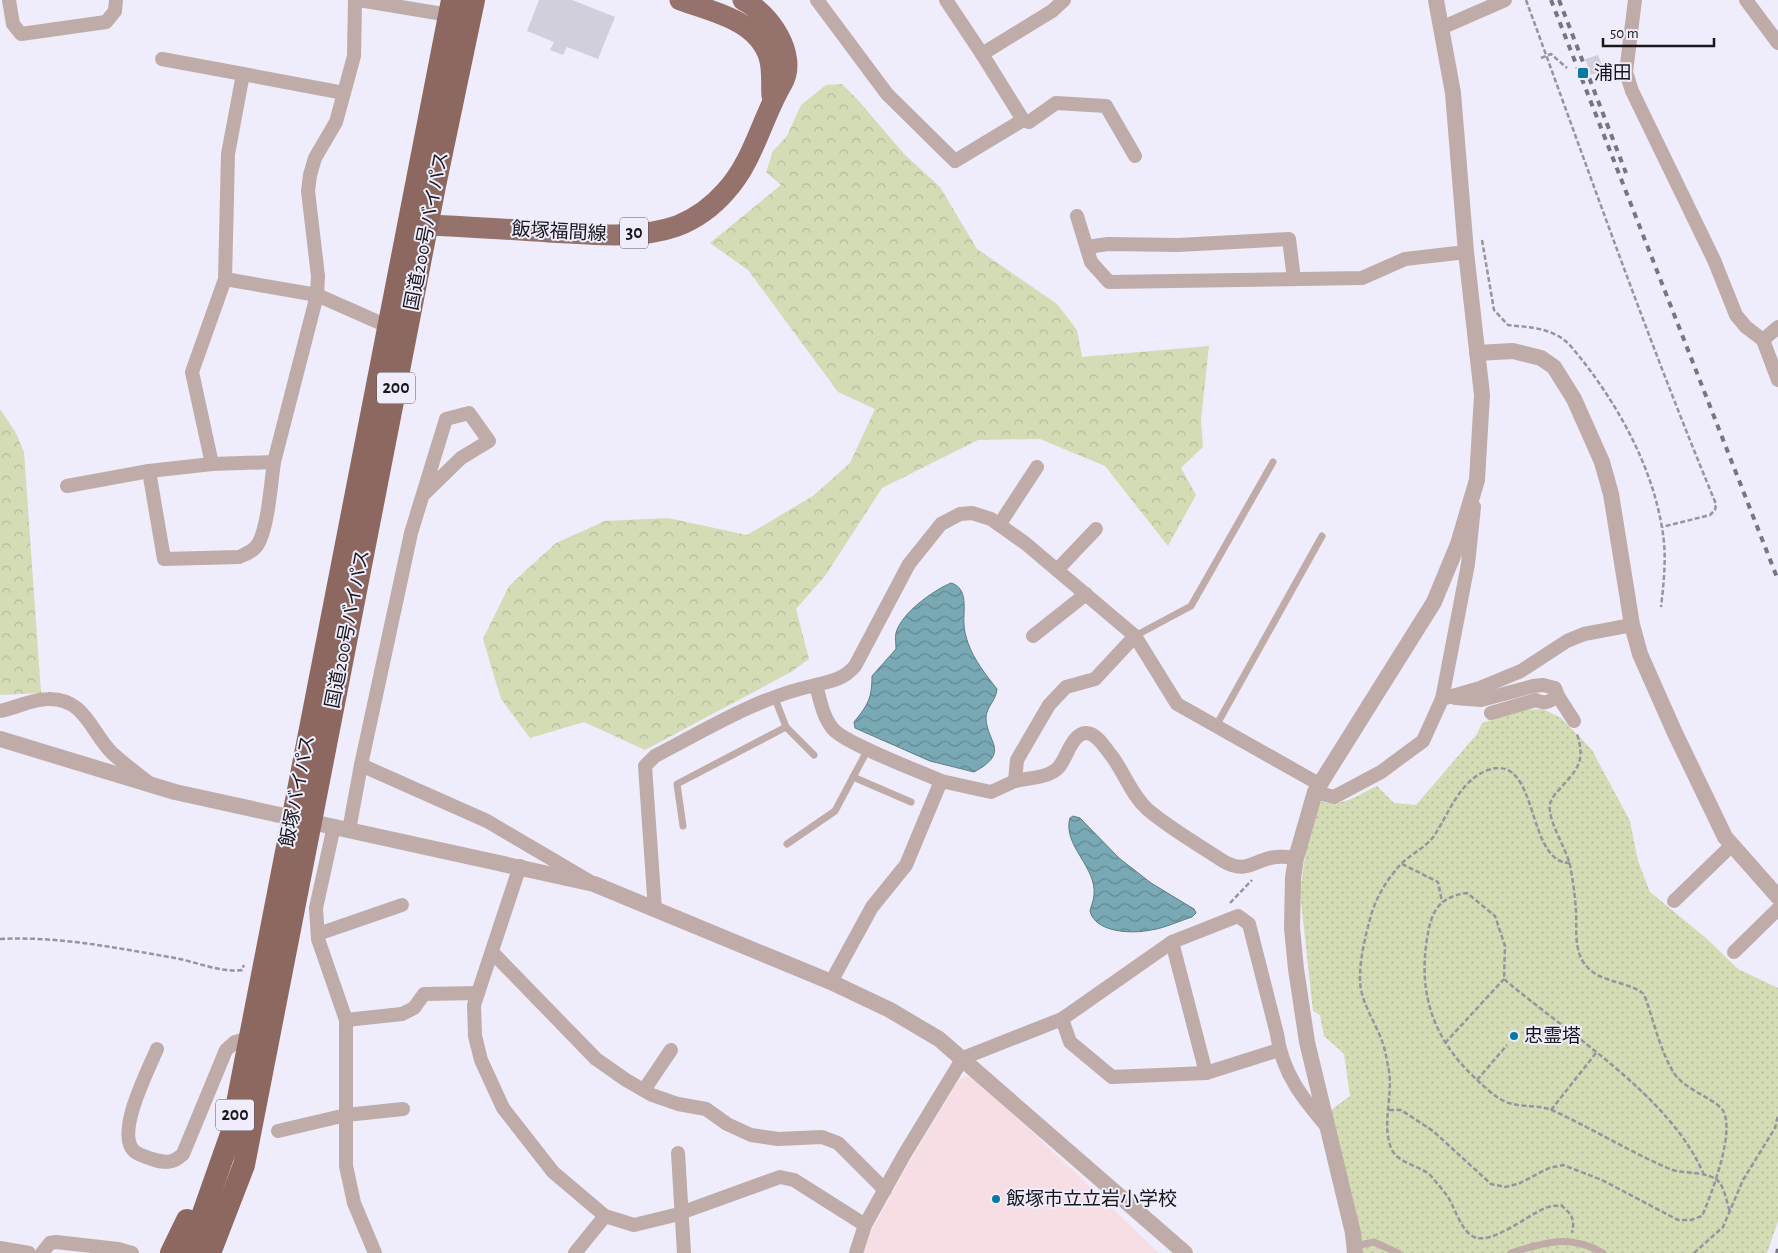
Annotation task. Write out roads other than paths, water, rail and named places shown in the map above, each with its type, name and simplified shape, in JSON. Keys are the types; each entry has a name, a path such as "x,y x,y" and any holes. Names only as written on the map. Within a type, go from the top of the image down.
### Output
{"highway":[{"name":"国道200号バイパス","path":"210,1253 234,1161 263,971 310,776 397,330 428,225 474,0"},
{"name":"200","path":"397,330 450,7"},
{"name":"200","path":"189,1253 234,1161 250,1038 263,971"},
{"path":"171,1253 202,1191 234,1161 243,1192 224,1253"}],"main road":[{"name":"飯塚福間線","path":"680,0 725,16 750,28 762,42 769,58 772,101"},
{"name":"飯塚福間線","path":"428,225 603,235 651,233 678,226 705,211 727,191 744,165 772,101 785,79 785,56 780,36 767,19 742,0"}],"street":[{"path":"9,0 13,24 21,34 106,22 114,11 116,0"},
{"path":"149,471 164,559 239,557 248,554 258,545 274,462 317,296 318,276 308,191 310,175 314,158 336,122 344,94 354,56 357,0 450,7"},
{"path":"817,0 887,94 955,160 1023,120"},
{"path":"946,0 1023,120 1028,122 1056,103 1106,106 1135,156"},
{"path":"982,54 1052,11 1064,0"},
{"path":"655,910 645,766 655,756 774,696 841,679 855,666 909,564 941,524 960,514 972,513 987,517 999,525 1057,570 1134,636 1177,704 1334,797 1381,772 1423,741 1445,698 1468,564 1477,480 1482,395 1466,252 1452,93 1436,0"},
{"path":"1441,28 1504,0"},
{"path":"1635,0 1626,72 1632,91 1714,260 1736,315 1746,327 1763,340 1778,380"},
{"path":"1746,0 1778,43"},
{"path":"162,59 344,94"},
{"path":"212,464 192,372 225,279 228,154 242,74"},
{"path":"1077,216 1091,262 1109,282 1362,278 1405,259 1466,252"},
{"path":"1087,247 1108,244 1178,245 1289,239 1294,279"},
{"path":"225,279 317,296 397,330"},
{"path":"1763,340 1778,327"},
{"path":"1477,353 1513,351 1541,358 1554,367 1574,399 1602,462 1611,494 1632,624 1640,654 1713,814 1732,845 1778,897"},
{"path":"374,1253 354,1203 346,1166 346,1020 318,934 316,908 361,765 411,533 446,419 469,412 489,441 461,458 424,494"},
{"path":"67,486 149,471 212,464 274,462"},
{"path":"999,525 1037,467"},
{"path":"1355,1250 1329,1130 1307,1042 1296,969 1292,899 1296,858 1317,788 1434,602 1458,544 1477,480"},
{"path":"1057,570 1096,529"},
{"path":"1033,636 1086,594"},
{"path":"1445,698 1480,688 1521,671 1567,641 1584,634 1632,624"},
{"path":"1015,781 1017,760 1049,705 1066,687 1095,679 1134,636"},
{"path":"816,685 824,712 833,729 847,739 941,781 991,792 1015,781 1052,773 1059,767 1079,735 1085,733 1092,734 1116,761 1130,788 1147,809 1233,866 1242,868 1276,857 1296,858"},
{"path":"1445,698 1481,700 1543,685 1555,688 1574,721"},
{"path":"1491,714 1536,700 1542,703 1549,702 1558,696"},
{"path":"0,711 48,699 62,700 79,708 111,752 154,786"},
{"path":"0,739 154,786 594,884"},
{"path":"361,765 487,820 594,884 655,910 725,936 831,982 890,1010 939,1039 963,1058 1105,1186 1185,1253"},
{"path":"831,982 872,907 906,865 941,781"},
{"path":"1674,901 1732,845"},
{"path":"520,866 474,1005 475,1036 480,1060 503,1108 553,1172 605,1216 634,1225 682,1213 780,1177 794,1180 865,1225"},
{"path":"318,934 402,905"},
{"path":"1734,952 1778,908"},
{"path":"856,1253 865,1225 963,1058 1062,1019 1172,942 1238,916 1250,924 1277,1034 1279,1050 1299,1095 1329,1130"},
{"path":"1172,942 1206,1073"},
{"path":"492,952 596,1059 644,1090 678,1104 706,1109 727,1124 751,1135 778,1139 822,1136 838,1143 885,1190"},
{"path":"346,1020 402,1014 414,1008 424,994 478,993"},
{"path":"1062,1019 1070,1042 1112,1077 1206,1073 1279,1050"},
{"path":"157,1049 129,1118 129,1138 134,1151 143,1157 164,1162 178,1160 183,1154 226,1050 235,1042 250,1038"},
{"path":"644,1090 671,1050"},
{"path":"278,1131 346,1115 403,1109"},
{"path":"678,1153 684,1253"},
{"path":"574,1253 605,1216"},
{"path":"42,1253 50,1243 56,1242 118,1249 132,1253"},
{"path":"0,1248 29,1253"}],"lane":[{"path":"1134,636 1191,606 1273,462"},
{"path":"1216,726 1322,536"},
{"path":"774,696 786,727 814,755"},
{"path":"683,826 677,784 786,727"},
{"path":"787,844 835,811 868,748"},
{"path":"853,778 911,802"},
{"path":"1511,1253 1541,1244 1570,1240 1589,1245 1603,1253"},
{"path":"1355,1250 1374,1242 1398,1253"}],"water":[{"path":"951,583 957,586 963,595 964,629 971,649 997,689 986,714 987,727 994,747 994,753 992,759 974,772 930,761 855,728 854,722 868,701 872,676 896,649 896,633 899,625 919,603"},
{"path":"1073,816 1080,818 1119,858 1151,883 1194,909 1196,913 1192,917 1167,926 1135,932 1107,928 1099,924 1093,918 1090,911 1094,899 1094,885 1071,837 1069,828 1070,818"}],"railway":[{"path":"1551,0 1778,580"},
{"path":"1559,0 1626,173"},
{"path":"1777,1253 1778,1249"}],"place":[{"name":"浦田","path":"1583,73"},
{"name":"忠霊塔","path":"1514,1036"},
{"name":"飯塚市立立岩小学校","path":"996,1199"}]}
